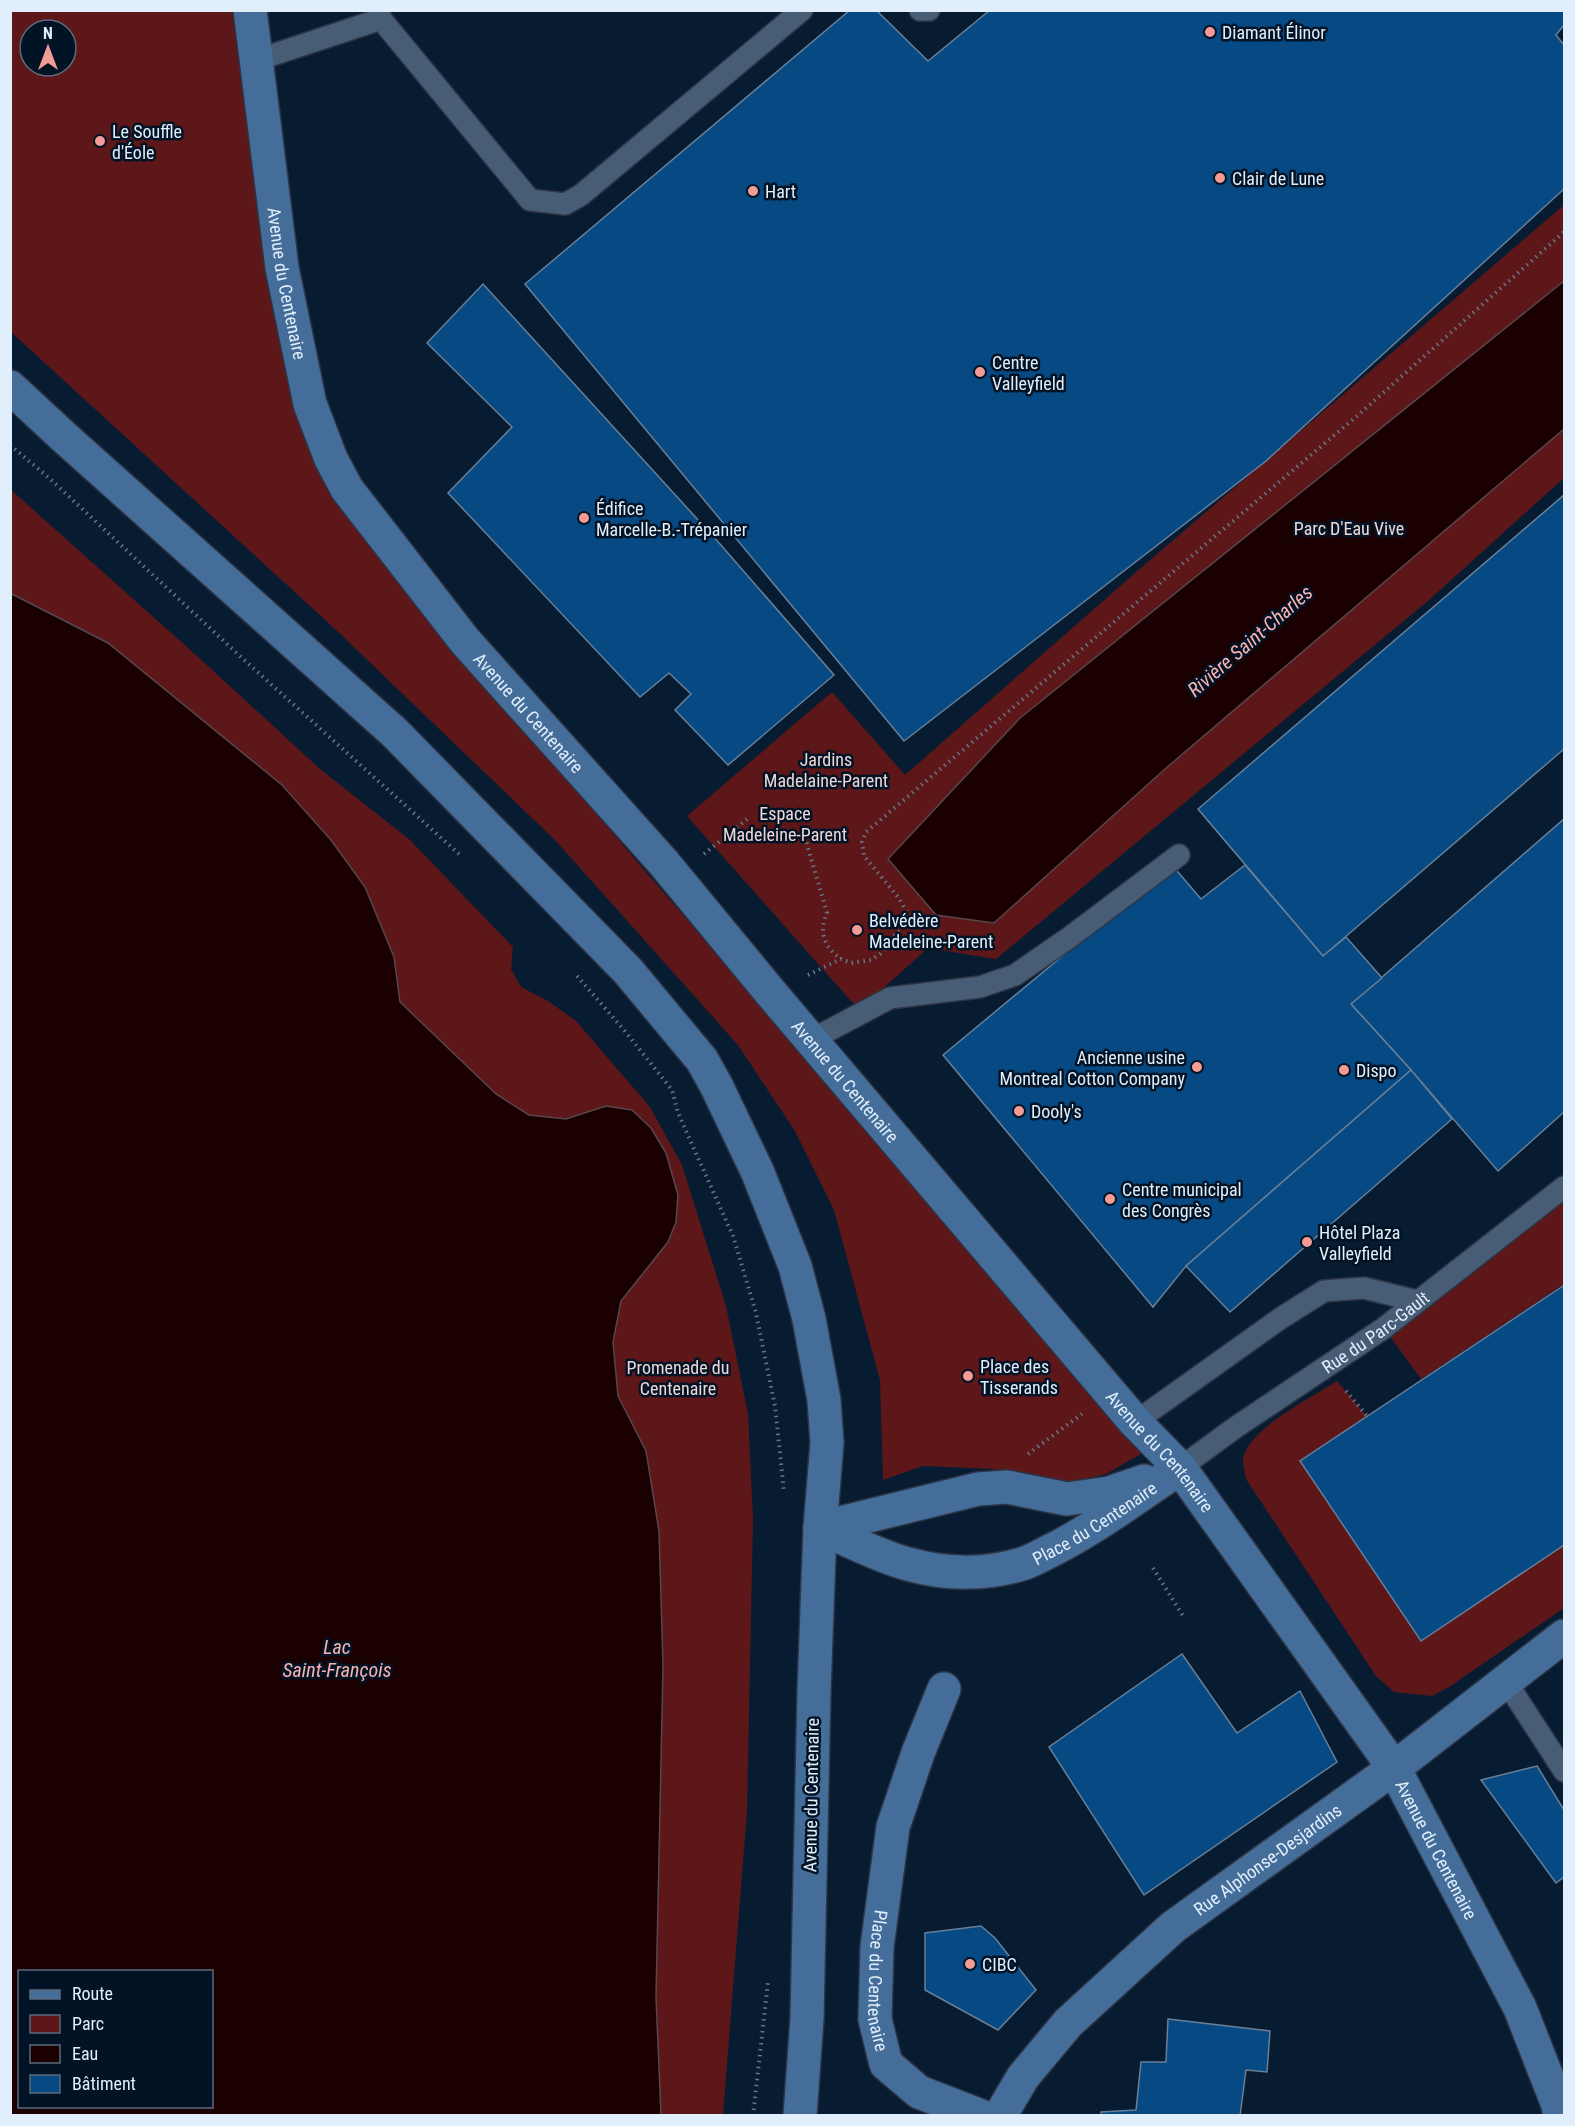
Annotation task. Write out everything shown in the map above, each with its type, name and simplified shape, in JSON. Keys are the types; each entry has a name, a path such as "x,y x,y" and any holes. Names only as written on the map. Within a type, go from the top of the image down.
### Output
{"main road":[{"name":"Avenue du Centenaire","path":"250,10 282,268 310,404 331,459 347,489 465,640 663,862 1135,1422 1180,1468 1394,1768 1520,2008 1560,2115"},
{"name":"Avenue du Centenaire","path":"10,387 395,734 628,971 702,1060 716,1084 758,1173 795,1266 809,1319 824,1400 827,1443 820,1528 813,1690 807,2018 800,2115"},
{"name":"Place du Centenaire","path":"820,1528 908,1564 944,1572 1003,1569 1027,1562 1074,1538 1111,1516 1180,1468"},
{"name":"Place du Centenaire","path":"820,1528 978,1489 1007,1488 1067,1499 1109,1493 1180,1468"},
{"name":"Rue Alphonse-Desjardins","path":"1000,2115 1023,2078 1068,2023 1173,1927 1394,1768 1564,1636"},
{"name":"Place du Centenaire","path":"944,1689 918,1753 893,1827 877,1947 875,2019 886,2064 919,2092 981,2115"},
{"path":"807,2018 816,2115"}],"lane":[{"path":"256,60 380,15 530,200 565,204 581,195 802,10"},
{"path":"920,10 929,10"},
{"path":"811,1040 890,998 980,987 1015,975 1071,937 1179,855"},
{"name":"Rue du Parc-Gault","path":"1180,1468 1245,1421 1384,1328 1564,1187"},
{"path":"1135,1422 1281,1318 1324,1291 1364,1288 1417,1301"},
{"path":"1505,1680 1564,1771"}],"path":[{"path":"803,831 827,914 823,922 826,944 832,953 851,963 871,960 887,947 890,939 902,929 909,916 898,897 864,856 862,842 866,832 1357,416 1564,232"},
{"path":"10,445 48,477 242,658 463,858"},
{"path":"703,855 747,819"},
{"path":"808,975 841,959"},
{"path":"577,975 672,1090 678,1113 733,1236 756,1313 775,1406 783,1501"},
{"path":"1345,1390 1367,1416"},
{"path":"1153,1568 1183,1616"},
{"path":"753,2115 769,1979"}],"green space":[{"path":"11,11 232,11 252,165 291,382 374,548 591,808 1141,1454 1106,1474 1080,1480 1049,1483 992,1469 923,1466 883,1480 880,1380 834,1210 795,1131 738,1045 556,841 334,628 11,332"},
{"name":"Parc D'Eau Vive","path":"1564,205 1564,478 1429,600 996,959 928,948 859,1010 687,816 832,692 905,775 1142,567"},
{"name":"Promenade du Centenaire","path":"10,489 320,769 410,840 513,947 511,969 521,987 548,1001 576,1021 650,1107 682,1165 726,1306 748,1414 753,1518 747,1811 723,2115 661,2115 656,1997 663,1666 659,1531 646,1451 618,1396 613,1342 621,1301 668,1242 606,1106 566,1119 529,1115 496,1094 400,1002 394,957 365,887 331,840 282,785 108,643 11,593"},
{"path":"1564,1187 1564,1284 1421,1379 1384,1328"},
{"path":"1337,1381 1367,1416 1300,1461 1420,1640 1564,1545 1564,1608 1449,1687 1432,1696 1394,1692 1376,1676 1246,1479 1243,1461 1247,1449 1255,1438 1282,1415"}],"water":[{"name":"Rivière Saint-Charles","path":"1564,281 1564,429 1165,769 994,923 936,915 888,859 1020,718"},
{"name":"Lac Saint-François","path":"10,593 108,643 282,785 331,840 365,887 394,957 400,1002 496,1094 529,1115 566,1119 606,1106 632,1110 651,1128 666,1153 678,1195 676,1222 668,1242 621,1301 613,1342 618,1396 646,1451 659,1531 663,1666 656,1997 661,2115 11,2115"}],"building":[{"name":"Centre Valleyfield","path":"850,10 876,10 928,61 990,10 1564,10 1564,25 1556,35 1564,45 1564,189 1266,461 904,741 525,284"},
{"name":"Édifice Marcelle-B.-Trépanier","path":"483,284 720,544 834,675 728,765 675,710 691,694 669,673 640,697 448,493 512,427 427,343"},
{"path":"1564,495 1564,749 1323,956 1198,809"},
{"path":"1564,819 1564,1112 1498,1171 1351,1004"},
{"path":"1172,865 1201,899 1245,865 1323,956 1346,937 1382,978 1351,1004 1411,1070 1186,1266 1153,1307 943,1055"},
{"path":"1411,1070 1452,1119 1230,1312 1186,1266"},
{"path":"1563,1286 1564,1545 1421,1641 1300,1461"},
{"path":"1182,1654 1237,1733 1300,1691 1337,1762 1144,1895 1049,1747"},
{"path":"1537,1766 1564,1810 1564,1877 1556,1883 1481,1780"},
{"name":"CIBC","path":"981,1926 995,1938 1036,1990 998,2030 925,1990 925,1933"},
{"path":"1168,2019 1270,2031 1267,2072 1246,2070 1240,2116 1101,2116 1101,2112 1136,2110 1141,2062 1166,2062"}],"place":[{"name":"Diamant Élinor","path":"1210,32"},
{"name":"Le Souffle d'Éole","path":"100,141"},
{"name":"Clair de Lune","path":"1220,178"},
{"name":"Hart","path":"753,191"},
{"name":"Centre Valleyfield","path":"980,372"},
{"name":"Édifice Marcelle-B.-Trépanier","path":"584,518"},
{"name":"Belvédère Madeleine-Parent","path":"857,930"},
{"name":"Ancienne usine Montreal Cotton Company","path":"1197,1067"},
{"name":"Dispo","path":"1344,1070"},
{"name":"Dooly's","path":"1019,1111"},
{"name":"Centre municipal des Congrès","path":"1110,1199"},
{"name":"Hôtel Plaza Valleyfield","path":"1307,1242"},
{"name":"Place des Tisserands","path":"968,1376"},
{"name":"CIBC","path":"970,1964"}],"park label":[{"name":"Jardins Madelaine-Parent","path":"826,769"},
{"name":"Espace Madeleine-Parent","path":"785,823"}]}
